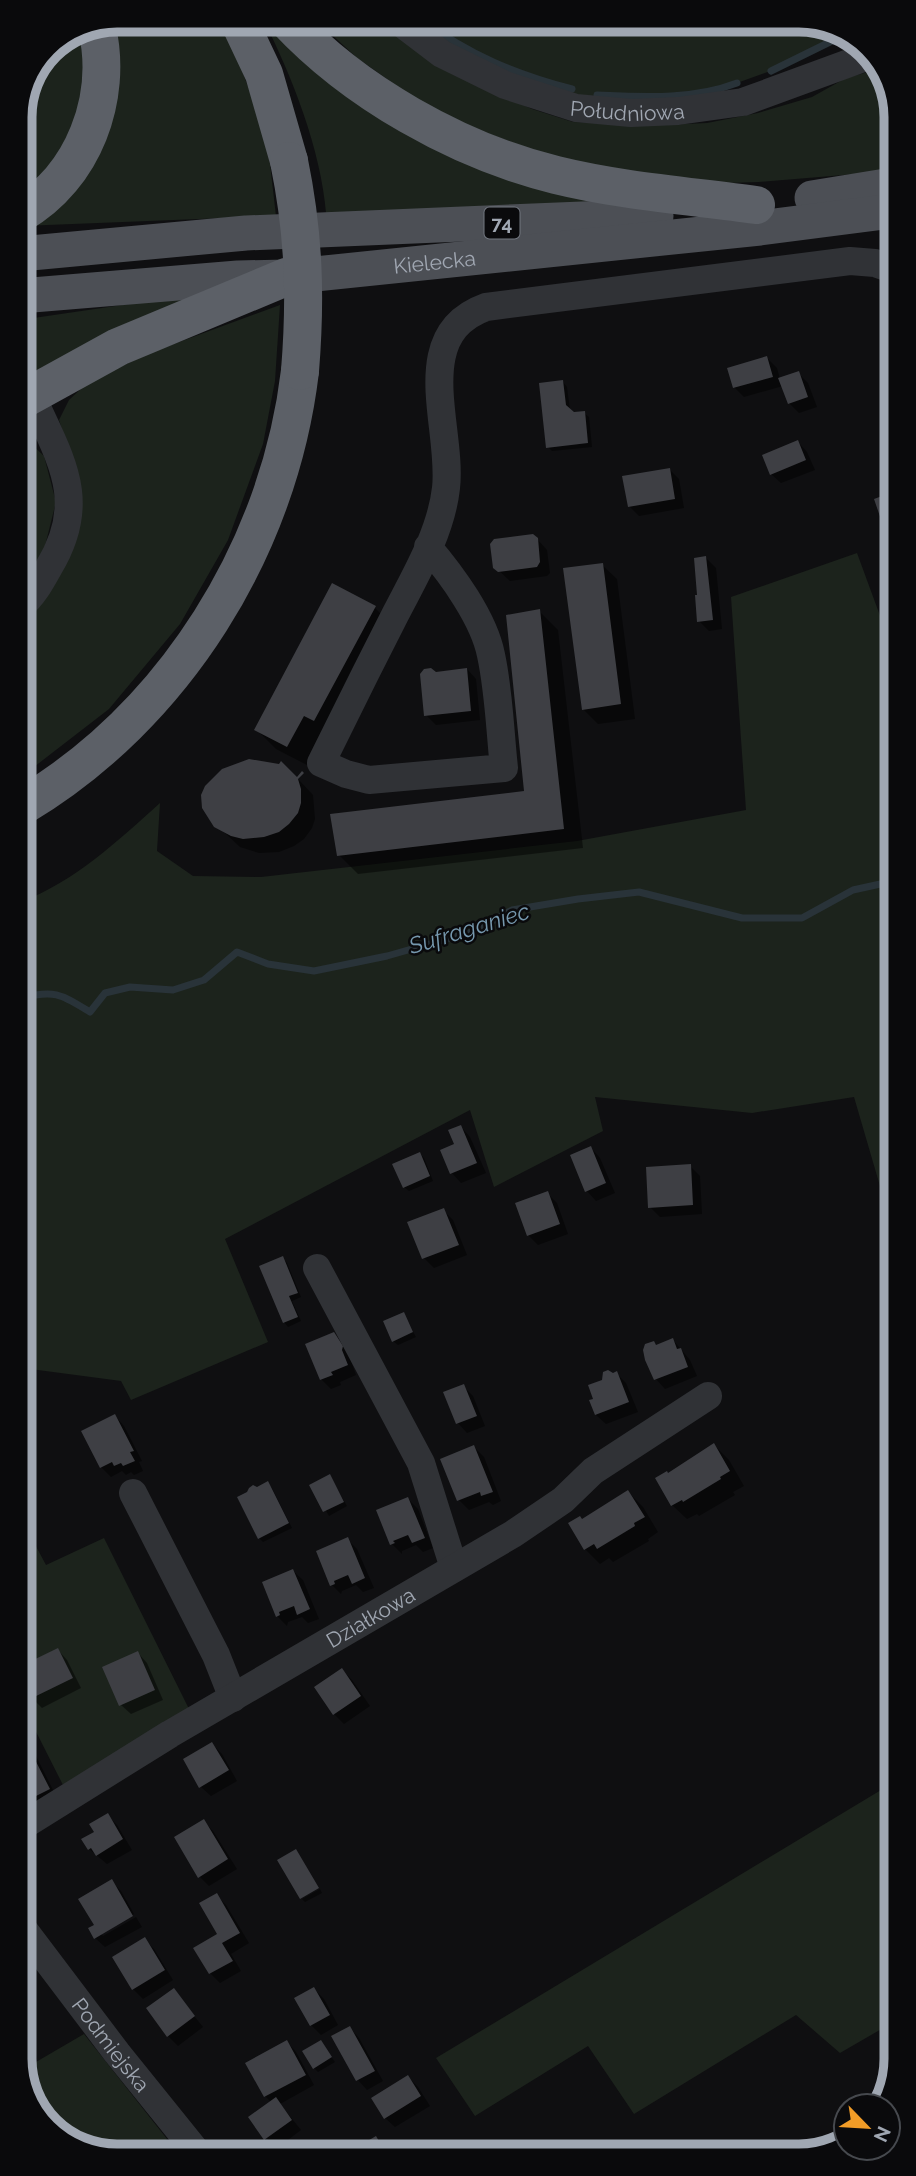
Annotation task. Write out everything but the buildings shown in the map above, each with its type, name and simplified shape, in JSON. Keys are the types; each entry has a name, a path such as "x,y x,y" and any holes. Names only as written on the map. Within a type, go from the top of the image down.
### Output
{"highway":[{"path":"32,800 69,775 130,721 170,678 202,634 233,582 272,495 292,422 300,371 304,280 300,223 281,127 264,74 244,32"},
{"path":"300,32 366,86 419,120 470,145 556,175 627,188 756,205"},
{"path":"32,206 43,198 71,166 89,135 96,113 102,70 98,34"},
{"path":"32,393 118,347 286,277"}],"main road":[{"name":"Kielecka","path":"32,253 233,234 650,217 884,186"},
{"name":"Kielecka","path":"32,295 237,278 286,277 760,228 884,212"}],"street":[{"name":"Południowa","path":"414,32 442,54 505,85 576,108 631,113 678,111 743,102 862,58"},
{"path":"428,547 445,567 474,615 491,653 504,768 369,780 346,774 321,763 428,547 444,506 447,484 439,359 447,338 458,323 472,312 486,307 850,261 884,266"},
{"path":"32,410 66,474 70,516 56,556 32,595"},
{"path":"317,1268 421,1463 454,1568"},
{"name":"Działkowa","path":"32,1820 233,1698 513,1534 563,1500 593,1472 708,1396"},
{"path":"133,1493 216,1655 233,1698"},
{"name":"Podmiejska","path":"32,1941 190,2144"}],"shaded area":[{"path":"109,32 224,32 236,54 267,138 276,216 32,226 32,219 57,201"},
{"path":"269,32 283,32 328,72 672,208 326,213 312,139"},
{"path":"329,32 393,32 491,91 532,109 573,122 663,125 707,123 758,113 812,97 846,78 872,73 883,100 884,172 698,184 560,160 465,125 418,101 356,57"},
{"path":"431,32 805,32 827,36 840,42 725,90 667,101 611,101 567,96 451,49"},
{"path":"84,38 83,101 67,142 46,176 32,188 32,144 36,139 33,101 38,84 56,56"},
{"path":"238,288 140,318 32,373 32,318"},
{"path":"280,305 275,381 263,444 228,540 180,624 109,709 32,768 32,604 62,570 76,541 81,488 59,420 69,400 88,382 152,352"},
{"path":"32,445 44,456 56,502 44,550 32,571"},
{"path":"857,553 884,626 884,1200 854,1097 752,1113 595,1097 603,1131 494,1187 470,1110 225,1239 268,1342 131,1400 121,1381 32,1369 32,898 77,872 160,803 157,851 193,876 261,877 577,841 746,810 731,597"},
{"path":"104,1538 190,1711 63,1785 32,1724 32,1539 46,1565"},
{"path":"884,1788 884,2028 840,2053 796,2015 634,2114 588,2046 475,2116 436,2058"},
{"path":"84,2034 167,2139 159,2144 111,2144 95,2142 74,2133 56,2120 43,2102 36,2087 32,2064"}],"waterway":[{"path":"439,32 493,62 572,89"},
{"path":"771,71 835,39"},
{"path":"597,95 686,95 737,83"},
{"name":"Sufraganiec","path":"32,996 58,995 90,1012 105,993 130,987 173,990 204,980 237,952 268,964 314,971 387,956 475,931 512,910 578,899 639,892 742,918 802,918 853,890 884,883"}]}
